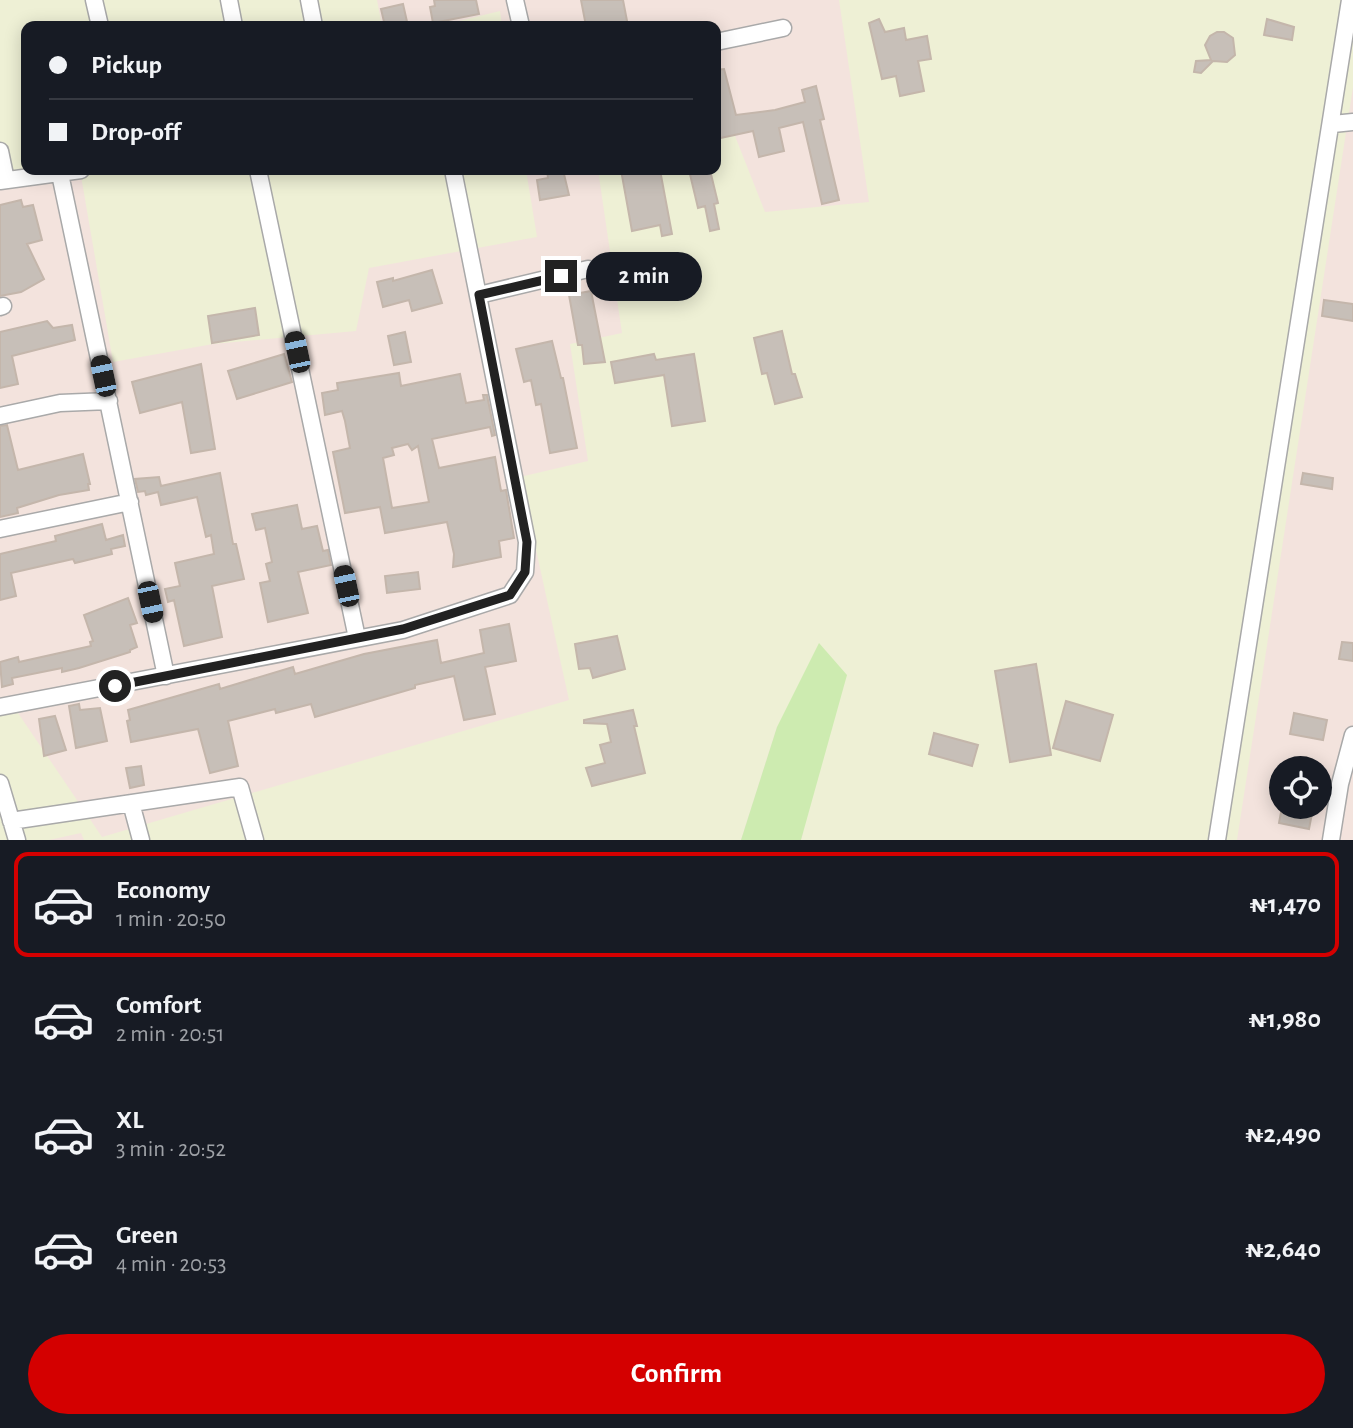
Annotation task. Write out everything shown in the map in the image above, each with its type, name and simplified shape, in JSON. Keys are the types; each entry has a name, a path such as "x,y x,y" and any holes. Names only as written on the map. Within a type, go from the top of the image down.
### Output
{"street":[{"path":"94,0 99,21"},
{"path":"229,0 233,21"},
{"path":"309,0 313,21"},
{"path":"515,0 520,21"},
{"path":"1217,840 1333,124 1350,0"},
{"path":"721,41 783,28"},
{"path":"1333,124 1353,121"},
{"path":"0,151 3,181 52,175"},
{"path":"60,175 166,676"},
{"path":"259,175 357,638"},
{"path":"0,707 403,629 510,595 525,572 527,542 454,175"},
{"path":"479,295 588,269"},
{"path":"0,416 60,403 108,401"},
{"path":"0,529 130,502"},
{"path":"1331,840 1342,773 1353,735"},
{"path":"0,783 16,840"},
{"path":"11,821 240,787 254,840"},
{"path":"131,803 141,840"}],"shaded area":[{"path":"0,0 1353,0 1353,840 0,840"}],"green space":[{"path":"0,0 377,0 381,21 21,21 21,172 0,181"},
{"path":"839,0 1353,0 1353,87 1237,840 801,840 803,834 777,727 741,840 84,840 81,833 49,840 0,840 0,715 18,713 102,837 569,700 520,477 588,461 570,344 622,333 599,175 721,175 721,138 735,136 765,212 869,202"},
{"path":"500,11 501,21 459,21"},
{"path":"81,175 527,175 537,237 369,268 356,331 213,344 113,362"},
{"path":"819,643 847,675 801,840 741,840 777,727"}],"building":[{"path":"434,0 476,0 479,14 433,21 430,7 435,6"},
{"path":"581,0 623,0 627,21 585,21"},
{"path":"403,4 407,21 384,21 381,9"},
{"path":"879,19 885,32 904,28 906,40 927,36 931,59 918,61 924,91 900,96 896,76 882,79 869,23"},
{"path":"1267,19 1294,27 1292,40 1264,35"},
{"path":"1224,32 1233,38 1235,55 1227,62 1213,61 1201,73 1194,72 1196,61 1211,60 1205,45 1210,36"},
{"path":"721,69 724,69 736,115 775,110 805,102 802,90 816,86 824,119 820,120 839,200 822,204 803,122 779,128 784,151 759,157 753,131 721,138"},
{"path":"548,175 564,175 569,195 540,200 537,180 548,178"},
{"path":"622,175 661,175 672,234 662,236 660,225 632,231"},
{"path":"690,175 711,175 718,203 714,204 719,229 710,231 705,206 698,208"},
{"path":"21,200 23,207 33,205 42,240 27,244 44,279 21,292 0,296 0,205"},
{"path":"432,270 442,303 412,311 409,300 383,307 377,282 393,278 393,281"},
{"path":"591,291 605,362 584,364 569,295"},
{"path":"1324,300 1353,304 1353,321 1322,316"},
{"path":"255,308 259,335 212,343 208,316"},
{"path":"47,321 53,328 72,325 75,340 12,356 18,384 0,388 0,332"},
{"path":"782,331 792,374 795,374 802,397 775,404 767,373 762,374 754,338"},
{"path":"405,332 411,362 394,365 388,336"},
{"path":"552,341 563,378 577,448 550,453 541,404 536,405 531,380 524,382 516,349"},
{"path":"284,354 292,382 237,399 228,371"},
{"path":"654,354 656,360 694,354 705,421 672,426 664,375 615,383 611,362"},
{"path":"201,364 215,449 191,453 182,402 140,413 132,382"},
{"path":"399,373 401,386 460,374 466,403 484,400 483,395 487,395 495,435 492,436 490,427 432,439 439,468 495,457 501,491 506,490 514,538 499,541 501,557 453,567 454,554 447,522 385,533 380,507 345,513 333,452 350,448 345,421 342,411 325,415 322,393 338,390 337,383","holes":["408,444 412,450 418,446 429,502 392,508 383,458 394,455 392,448"]},
{"path":"7,425 18,470 83,454 89,490 59,495 17,508 18,513 0,517 0,426"},
{"path":"220,473 233,544 236,544 244,579 212,586 222,637 184,646 174,600 168,602 165,589 180,586 175,563 214,554 211,535 206,537 197,497 161,505 158,492 146,495 145,491 138,492 135,479 159,477 161,486"},
{"path":"1303,473 1333,478 1332,489 1301,484"},
{"path":"297,505 302,529 317,526 323,551 328,550 331,565 298,572 308,613 268,622 260,583 270,581 266,564 272,562 265,528 256,530 252,514"},
{"path":"102,524 106,540 123,535 125,546 111,549 112,554 75,563 73,559 11,573 16,596 0,600 0,554 56,541 55,536"},
{"path":"418,572 420,589 387,593 385,576"},
{"path":"128,598 137,623 130,625 137,647 130,652 62,672 62,668 12,678 13,684 2,687 0,662 18,657 19,662 91,646 90,642 93,641 84,615"},
{"path":"509,624 516,661 485,667 495,714 464,720 454,676 415,685 415,688 315,717 311,704 276,713 275,709 228,721 238,766 210,773 198,729 131,742 128,710 219,684 220,689 293,667 295,674 364,654 437,640 441,663 484,653 480,630"},
{"path":"617,636 625,669 593,678 590,668 579,669 575,644"},
{"path":"1342,642 1353,643 1353,661 1339,659"},
{"path":"1036,664 1051,755 1010,762 995,671"},
{"path":"1066,701 1113,715 1100,761 1053,748"},
{"path":"79,704 80,710 100,708 107,741 76,748 69,706"},
{"path":"633,710 645,773 592,786 586,768 605,763 600,745 611,742 607,724 584,723 584,720"},
{"path":"1294,713 1327,720 1323,740 1290,734"},
{"path":"55,716 66,750 44,756 39,719"},
{"path":"934,733 978,745 972,766 929,754"},
{"path":"141,766 144,785 130,788 126,768"},
{"path":"1280,819 1311,819 1309,829 1279,823"}],"route":[{"path":"115,686 403,629 510,595 525,572 527,542 479,295 561,276"}]}
